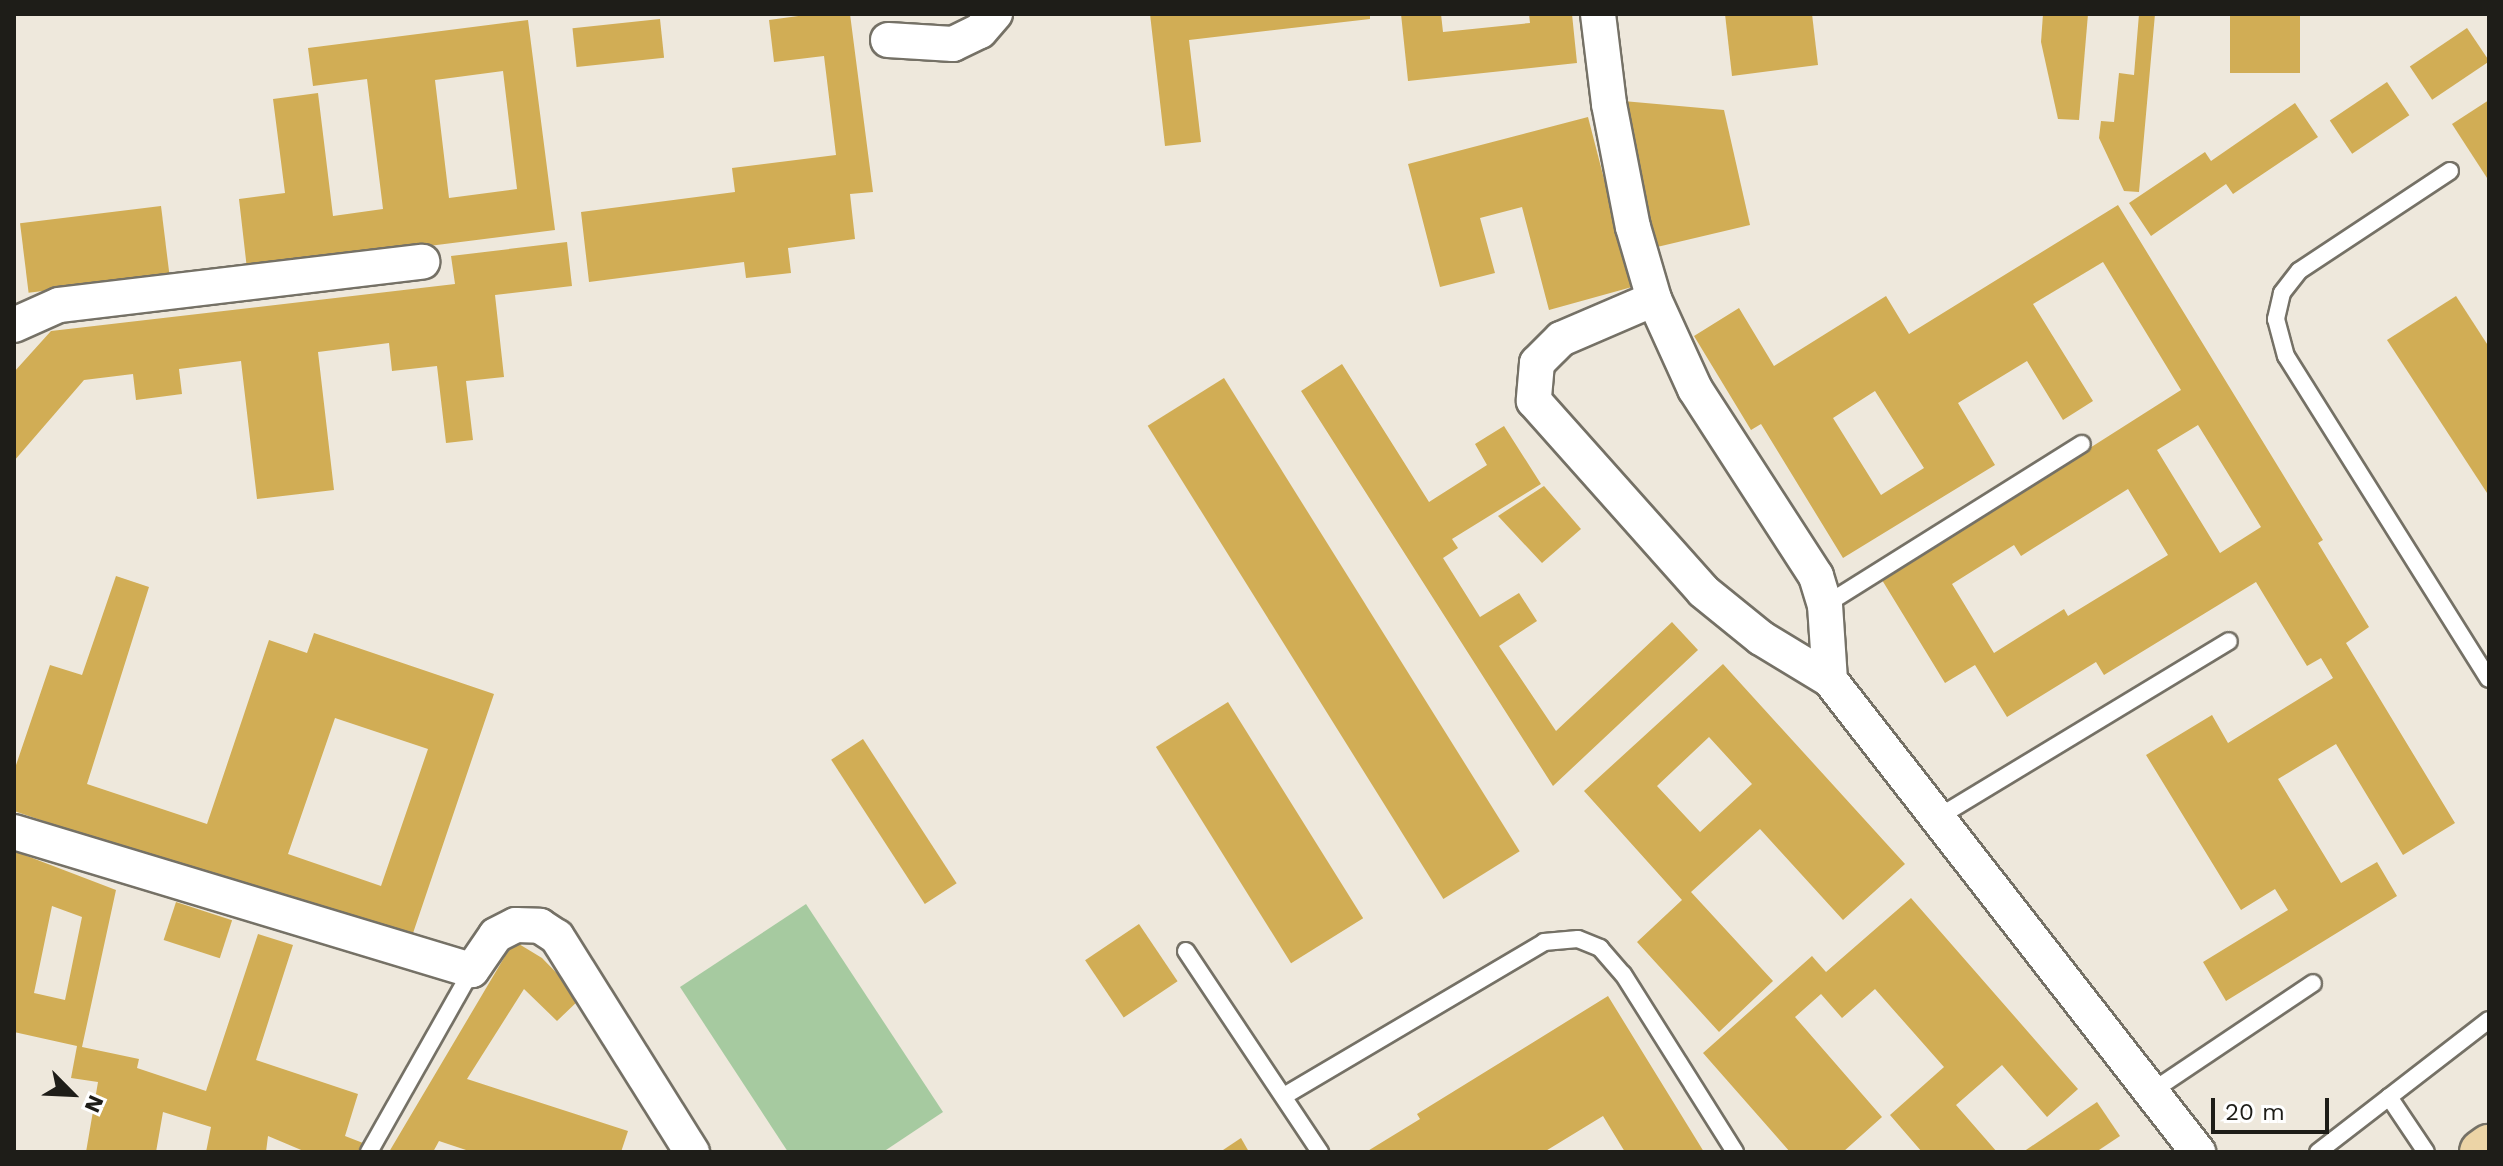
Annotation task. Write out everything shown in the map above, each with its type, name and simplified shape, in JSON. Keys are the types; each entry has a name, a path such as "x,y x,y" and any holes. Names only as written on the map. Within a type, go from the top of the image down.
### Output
{"main road":[{"path":"2482,1152 2489,1147"}],"street":[{"path":"888,40 953,44 980,31 995,14"},
{"path":"1598,14 1621,166 1654,299 1695,389 1798,541 1825,605 1830,680"},
{"path":"14,325 59,305 422,262"},
{"path":"1654,299 1561,339 1537,363 1534,401 1703,591 1761,638 1830,680 2198,1152"},
{"path":"14,832 472,970 496,935 516,925 540,926 557,937 692,1152"}],"lane":[{"path":"2450,171 2299,271 2282,293 2276,319 2286,356 2489,679"},
{"path":"1825,605 2082,444"},
{"path":"1937,818 2229,641"},
{"path":"1284,1096 1544,942 1578,939 1600,948 1623,974 1735,1152"},
{"path":"1186,951 1320,1152"},
{"path":"369,1152 472,970"},
{"path":"2151,1092 2313,983"},
{"path":"2318,1152 2489,1020"},
{"path":"2389,1097 2426,1152"}],"green space":[{"path":"806,904 943,1112 883,1152 788,1152 680,987"}],"building":[{"path":"813,14 850,14 873,192 850,194 855,239 788,248 791,273 746,278 744,262 589,282 581,212 735,192 732,168 836,155 824,56 774,62 769,20"},
{"path":"1150,14 1370,14 1370,19 1189,40 1201,142 1165,146"},
{"path":"1401,14 1441,14 1443,32 1530,23 1529,14 1572,14 1577,63 1408,81"},
{"path":"1725,14 1812,14 1818,65 1732,76"},
{"path":"2043,14 2088,14 2079,120 2058,119 2041,42"},
{"path":"2139,14 2155,14 2139,192 2124,191 2099,138 2101,121 2114,122 2119,73 2134,75"},
{"path":"2230,14 2300,14 2300,73 2230,73"},
{"path":"660,19 664,58 577,67 572,28"},
{"path":"528,20 555,230 247,269 239,199 285,193 273,99 318,93 333,216 383,209 367,79 313,86 308,48","holes":["503,71 517,189 449,198 435,80"]},
{"path":"2467,28 2489,61 2432,100 2410,67"},
{"path":"2387,82 2409,115 2352,154 2330,121"},
{"path":"2489,100 2489,181 2452,124"},
{"path":"1623,101 1724,110 1750,225 1657,247"},
{"path":"2295,103 2318,137 2233,194 2226,184 2151,236 2129,203 2205,152 2211,161"},
{"path":"1588,117 1632,287 1549,310 1522,207 1480,218 1495,273 1440,287 1408,164"},
{"path":"2118,205 2323,540 2318,543 2369,627 2346,643 2455,823 2403,855 2336,744 2278,779 2341,883 2377,862 2397,896 2226,1001 2203,962 2288,910 2275,889 2241,910 2146,755 2212,715 2228,743 2333,678 2321,658 2307,666 2256,582 2104,675 2096,662 2007,717 1975,665 1945,683 1882,580 2181,390 2103,262 2033,304 2093,401 2063,420 2027,361 1958,403 1995,465 1843,558 1761,424 1751,430 1694,336 1739,308 1774,366 1886,296 1909,334","holes":["1875,391 1924,468 1881,495 1833,418","2198,425 2261,527 2220,553 2157,450","2128,489 2168,555 2068,616 2064,609 1994,653 1952,584 2014,545 2021,556"]},
{"path":"161,206 170,275 29,293 20,223"},
{"path":"567,242 572,286 495,295 504,377 466,381 473,440 446,443 437,366 392,371 389,343 318,352 334,490 257,499 241,361 179,369 182,394 136,400 133,374 84,380 14,461 14,372 51,331 455,284 451,256"},
{"path":"2456,296 2489,347 2489,496 2387,340"},
{"path":"1342,364 1429,502 1487,465 1475,444 1504,426 1541,484 1452,539 1458,548 1443,558 1480,617 1519,593 1537,621 1499,646 1556,731 1672,622 1698,650 1553,786 1301,391"},
{"path":"1224,378 1520,851 1443,899 1148,426"},
{"path":"1544,486 1581,529 1542,563 1498,516"},
{"path":"116,576 149,587 87,784 207,824 269,640 307,653 314,633 494,694 409,945 14,811 14,771 50,665 82,675","holes":["335,718 428,749 381,886 288,854"]},
{"path":"1723,664 1905,864 1843,920 1760,829 1691,892 1773,981 1719,1032 1637,942 1682,900 1584,791","holes":["1709,737 1752,784 1700,832 1657,786"]},
{"path":"1228,702 1363,918 1291,963 1156,747"},
{"path":"863,739 957,883 925,904 831,760"},
{"path":"14,851 116,890 82,1047 139,1059 137,1068 206,1091 258,934 293,945 256,1060 358,1094 345,1136 363,1143 360,1152 306,1152 268,1136 266,1152 206,1152 211,1127 163,1112 156,1152 86,1152 98,1082 71,1078 77,1046 14,1032","holes":["52,906 82,917 65,1000 34,993"]},
{"path":"1911,898 2078,1089 2047,1117 2002,1065 1956,1105 1997,1152 1922,1152 1890,1115 1944,1067 1875,989 1842,1018 1821,994 1795,1017 1882,1117 1843,1152 1790,1152 1703,1053 1812,956 1826,972"},
{"path":"176,902 232,920 220,958 164,940"},
{"path":"1139,924 1178,981 1124,1018 1085,960"},
{"path":"514,941 542,958 581,998 557,1021 524,989 467,1079 628,1131 621,1152 472,1152 439,1141 433,1152 389,1152"},
{"path":"1608,996 1704,1152 1625,1152 1603,1116 1544,1152 1366,1152 1420,1119 1417,1114"},
{"path":"2097,1102 2120,1136 2096,1152 2023,1152"},
{"path":"1241,1138 1249,1152 1220,1152"}]}
